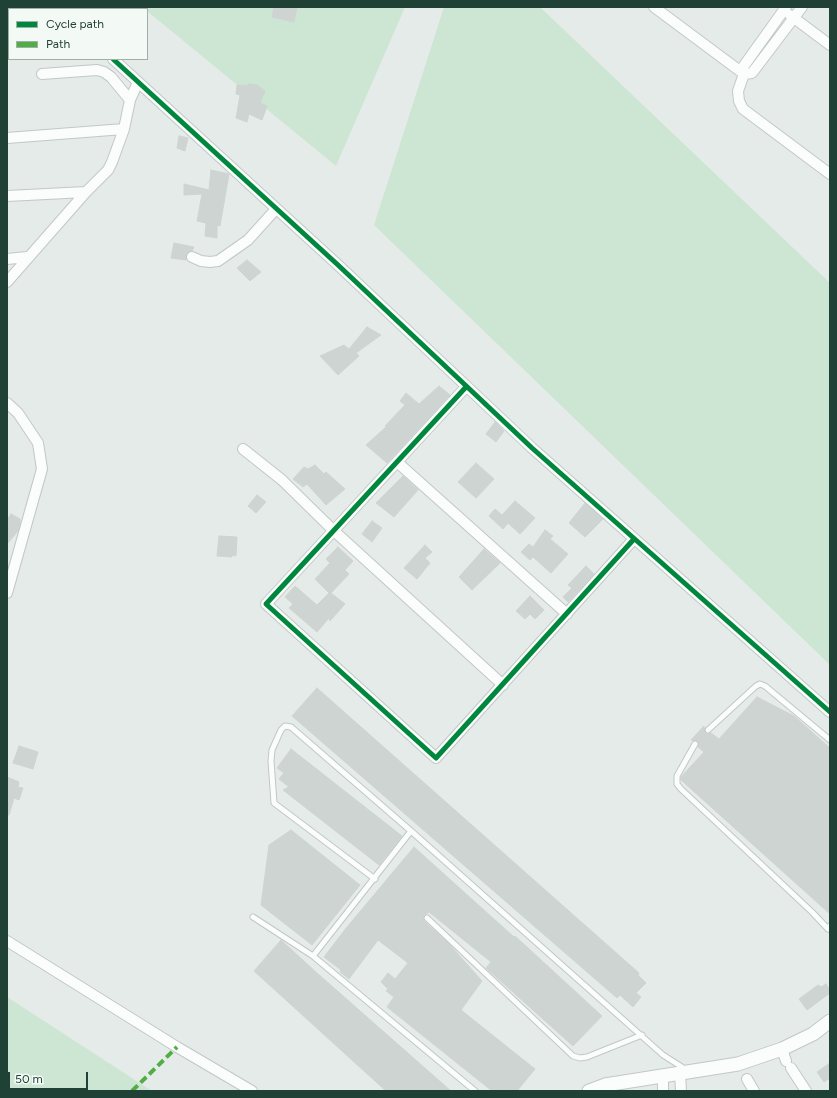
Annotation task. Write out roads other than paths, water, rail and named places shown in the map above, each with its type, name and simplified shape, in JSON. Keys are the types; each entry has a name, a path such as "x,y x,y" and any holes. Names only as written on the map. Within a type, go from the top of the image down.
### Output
{"main road":[{"path":"590,1091 605,1085 684,1072 787,1059 813,1034 830,1021"}],"street":[{"path":"654,7 744,74 752,73 802,7"},
{"path":"830,45 785,9 743,67 744,74 738,91 738,96 740,105 743,109 830,174"},
{"path":"114,60 532,448 830,712"},
{"path":"42,74 97,70 104,72 111,77 130,100"},
{"path":"7,282 27,257 108,170 124,129 130,100 138,82"},
{"path":"7,138 124,129"},
{"path":"7,196 86,192"},
{"path":"192,257 206,261 218,261 248,240 276,209"},
{"path":"7,259 27,257"},
{"path":"466,387 266,604 436,758 504,685 634,539"},
{"path":"7,403 18,414 38,443 42,469 7,594"},
{"path":"242,449 282,480 334,530 504,685"},
{"path":"397,462 568,614"},
{"path":"7,940 178,1048 252,1091"},
{"path":"787,1059 806,1091"},
{"path":"681,1091 684,1072"},
{"path":"663,1076 663,1091"},
{"path":"747,1079 754,1091"}],"lane":[{"path":"708,730 760,684 765,686 830,740"},
{"path":"375,879 274,803 271,761 272,750 281,730 285,726 291,727 684,1072"},
{"path":"695,744 677,776 678,784 681,789 829,929"},
{"path":"313,956 411,832"},
{"path":"253,917 313,956 475,1091"},
{"path":"427,918 573,1056 580,1058 587,1057 642,1035"}]}
